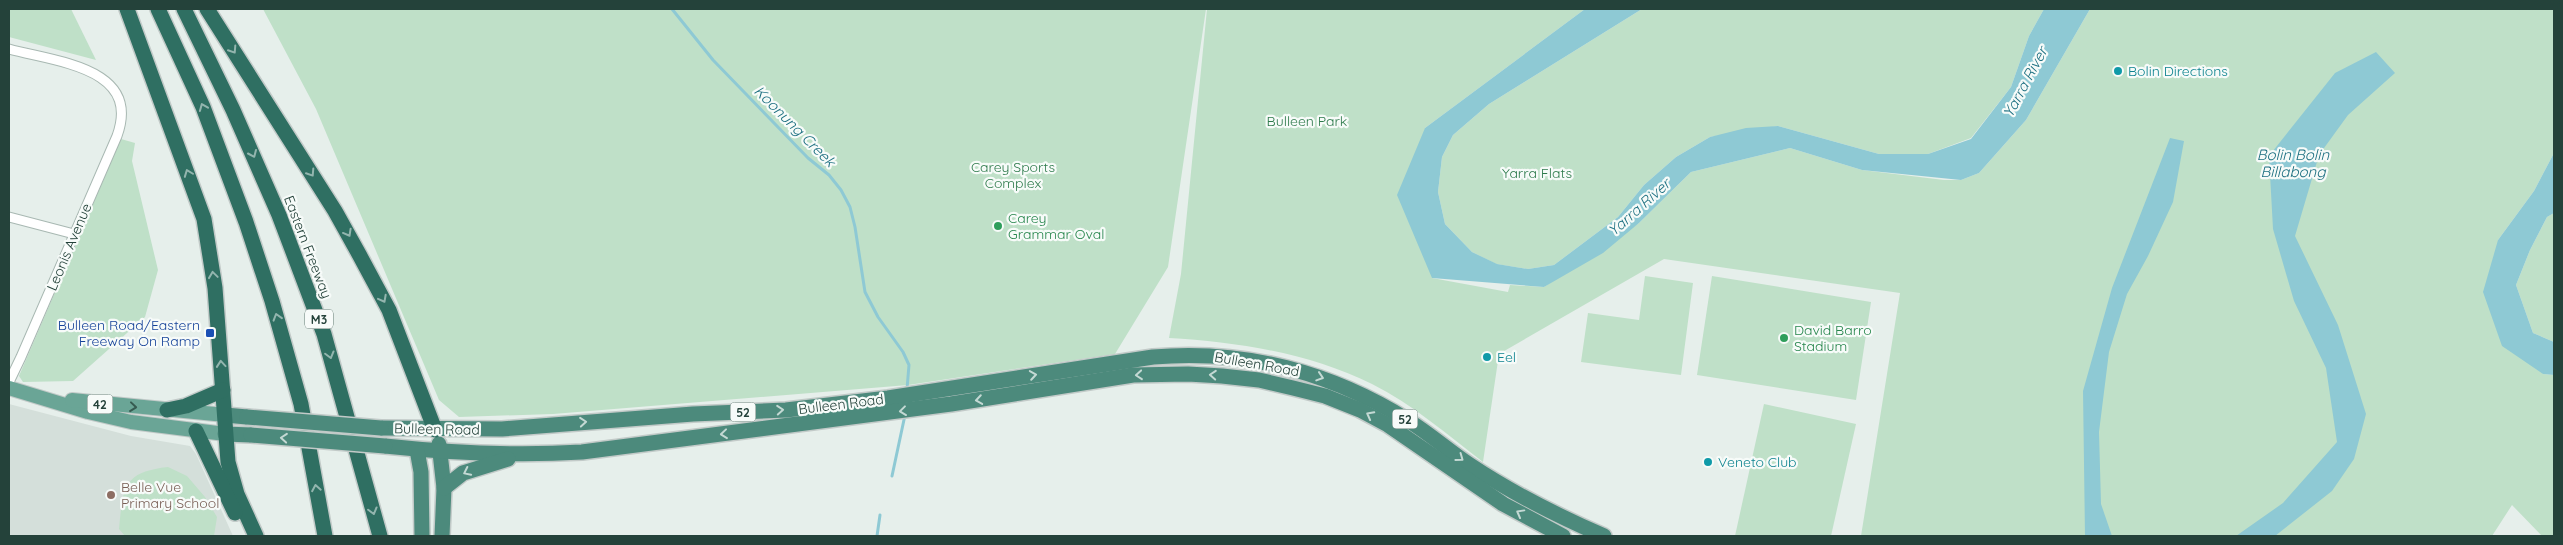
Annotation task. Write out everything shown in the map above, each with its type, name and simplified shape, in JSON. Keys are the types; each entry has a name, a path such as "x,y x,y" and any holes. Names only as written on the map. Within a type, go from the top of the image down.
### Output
{"highway":[{"path":"127,9 204,219 215,288 231,477 256,536"},
{"path":"158,9 184,64 218,146 272,301 301,404 325,536"},
{"name":"Eastern Freeway","path":"184,9 233,110 279,215 324,334 380,536"},
{"path":"206,9 335,211 389,310 442,452 444,488 442,536"},
{"name":"Bulleen Road","path":"225,415 381,428 435,430 535,427 693,414 786,410 879,400 1153,357 1186,354 1223,356 1294,369 1328,380 1366,397 1410,421 1488,476 1557,516 1604,536"},
{"name":"Bulleen Road","path":"226,434 442,452 529,454 568,452 615,449 951,404 1133,375 1188,374 1259,380 1325,396 1360,410 1388,425 1503,504 1563,536"},
{"path":"166,410 186,406 223,390"},
{"path":"196,431 247,536"},
{"path":"417,450 421,472 422,536"},
{"path":"444,488 463,473 475,468 529,454"}],"main road":[{"name":"Bulleen Road","path":"10,386 88,412 131,422 226,434"},
{"name":"Bulleen Road","path":"33,395 225,415"}],"street":[{"name":"Leonis Avenue","path":"9,50 90,71 105,80 114,90 121,108 122,118 117,136 10,386"},
{"path":"9,217 74,234"}],"shaded area":[{"name":"Belle Vue Primary School","path":"9,404 131,436 190,446 196,454 233,536 9,536"}],"green space":[{"path":"9,9 71,9 96,60 9,37"},
{"name":"Carey Sports Complex","path":"263,9 1206,9 1168,267 1115,354 908,385 553,414 459,417 439,400 316,109"},
{"name":"Bulleen Park","path":"1207,9 1585,9 1425,128 1432,278 1508,292 1510,285 1544,287 1639,223 1691,172 1790,148 1862,170 1944,180 1961,180 1979,173 2026,120 2090,9 2554,9 2554,153 2534,191 2498,240 2543,374 2554,375 2554,536 2542,536 2512,505 2492,536 1861,536 1900,293 1664,259 1499,354 1483,462 1401,401 1348,373 1323,364 1273,351 1247,346 1169,338 1181,274"},
{"name":"Yarra Flats","path":"1642,9 2044,9 2029,36 2011,87 1971,138 1928,154 1879,154 1778,126 1710,137 1676,157 1644,185 1618,217 1554,265 1528,269 1496,264 1472,252 1445,224 1438,192 1442,157 1453,135 1489,104"},
{"path":"121,139 135,143 132,161 158,270 145,317 73,381 23,382 19,376"},
{"path":"2554,213 2554,342 2533,333 2516,285 2530,250 2547,217"},
{"path":"1645,276 1693,283 1681,375 1581,362 1588,313 1639,320"},
{"name":"David Barro Stadium","path":"1712,276 1871,302 1856,400 1697,375"},
{"path":"1764,404 1856,424 1831,536 1735,536"},
{"path":"168,467 187,476 205,497 217,517 214,536 125,536 119,529 124,492 128,484 142,473"}],"water":[{"name":"Yarra River","path":"1585,9 1642,9 1489,104 1453,135 1442,157 1438,192 1445,224 1472,252 1497,264 1528,269 1554,265 1618,217 1644,185 1676,157 1710,137 1746,128 1778,126 1879,154 1928,154 1971,139 2011,87 2029,36 2044,9 2090,9 2026,120 1979,173 1961,180 1862,170 1790,148 1691,172 1639,223 1603,253 1544,287 1432,278 1397,195 1425,128"},
{"name":"Bolin Bolin Billabong","path":"2376,52 2395,73 2348,115 2319,155 2295,236 2338,325 2366,414 2354,459 2332,491 2275,536 2236,536 2283,503 2337,442 2326,368 2294,301 2273,229 2269,156 2335,73"},
{"path":"2170,138 2184,141 2173,202 2148,256 2127,294 2109,352 2099,432 2101,504 2112,536 2085,536 2083,391 2112,288"},
{"path":"2554,153 2554,213 2547,217 2530,250 2516,285 2533,333 2554,342 2554,375 2543,374 2502,346 2483,292 2498,240 2534,191"}],"waterway":[{"name":"Koonung Creek","path":"672,9 713,60 808,158 829,175 841,190 850,207 855,227 865,292 878,317 903,352 909,365 907,389"},
{"name":"Koonung Creek","path":"892,476 905,415"},
{"name":"Koonung Creek","path":"877,536 880,515"}],"place":[{"name":"Bolin Directions","path":"2118,71"},
{"name":"Carey Grammar Oval","path":"998,226"},
{"name":"Bulleen Road/Eastern Freeway On Ramp","path":"210,333"},
{"name":"David Barro Stadium","path":"1784,338"},
{"name":"Eel","path":"1487,357"},
{"name":"Veneto Club","path":"1708,462"},
{"name":"Belle Vue Primary School","path":"111,495"}]}
